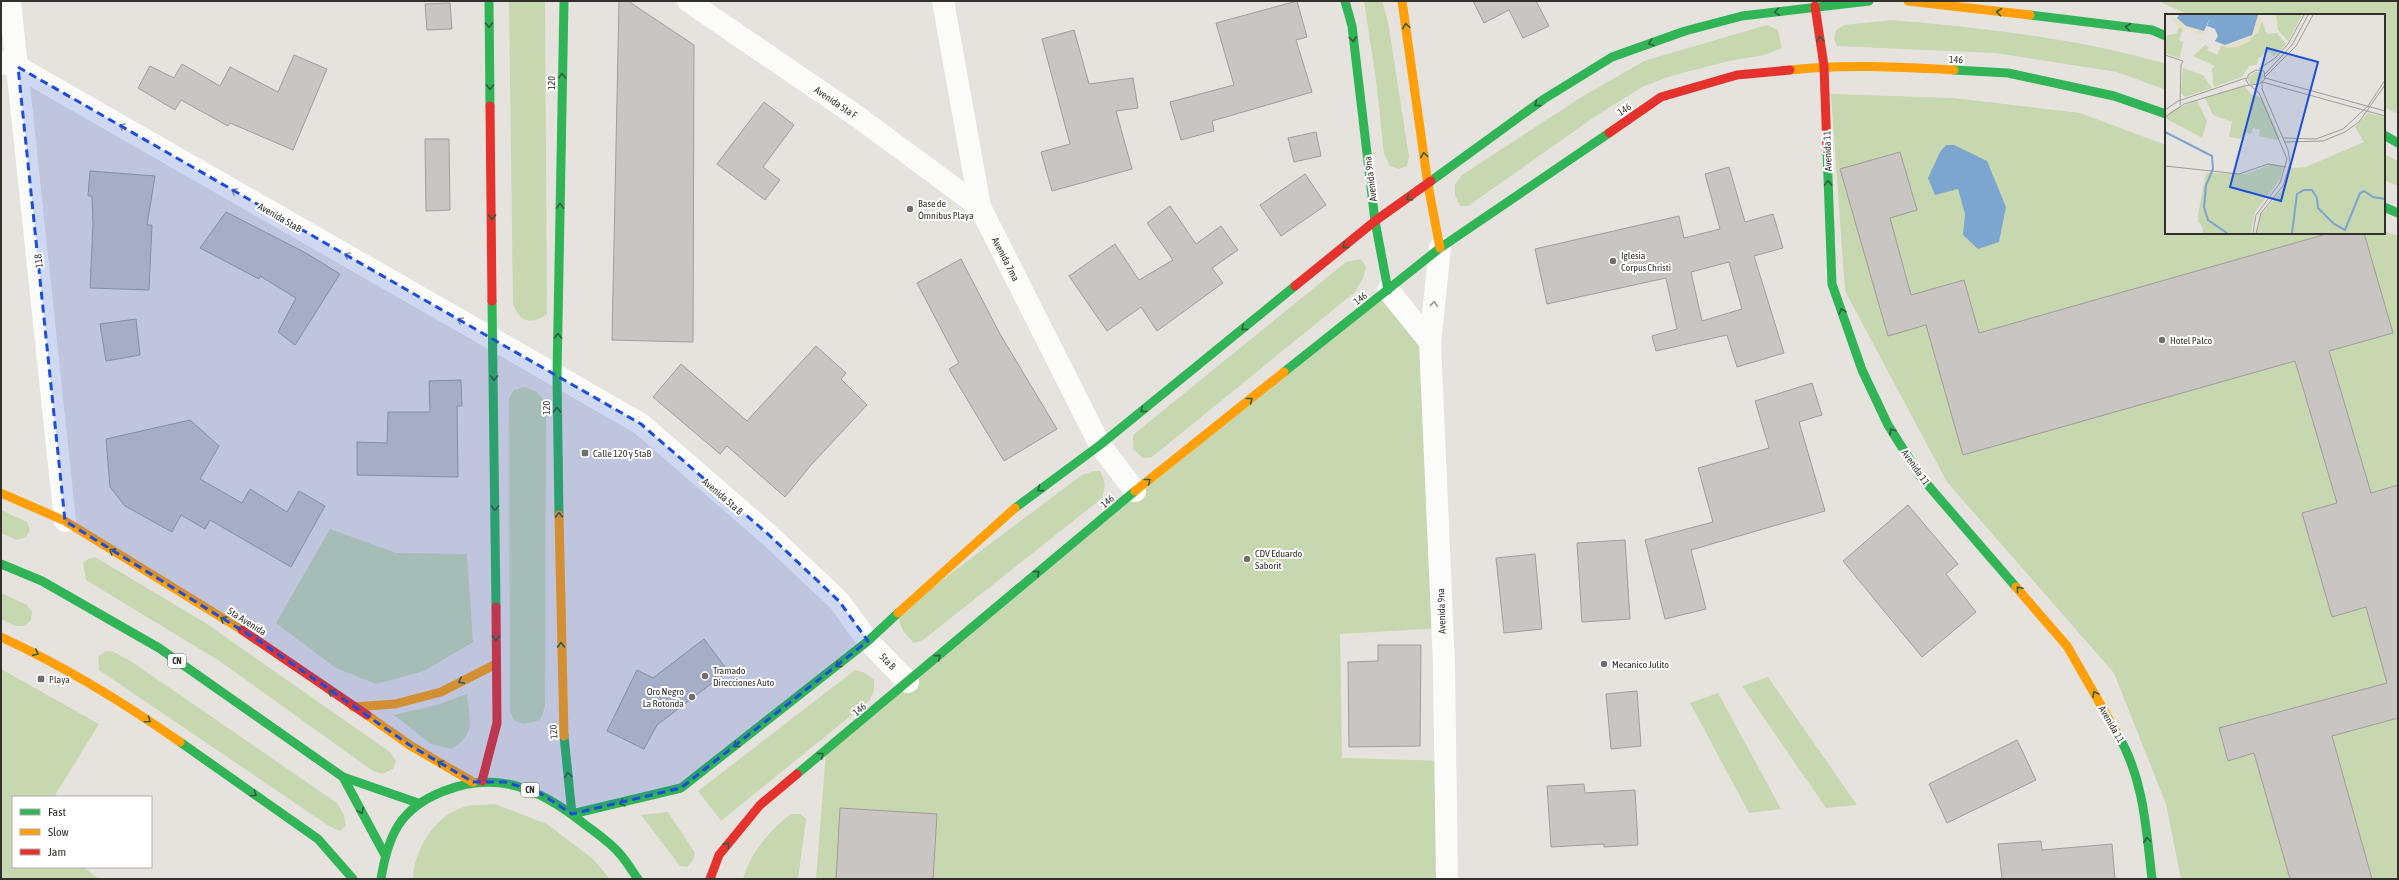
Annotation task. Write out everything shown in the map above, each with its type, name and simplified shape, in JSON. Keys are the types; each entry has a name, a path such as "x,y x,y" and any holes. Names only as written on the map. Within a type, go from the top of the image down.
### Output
{"main road":[{"path":"478,781 498,723 496,664 494,339 489,1"},
{"name":"120","path":"564,1 557,375 563,729 572,814"},
{"name":"Avenida 9na","path":"1345,1 1352,26 1375,221 1388,290"},
{"name":"Avenida 9na","path":"1402,1 1428,185 1440,248"},
{"path":"572,814 681,788 868,641 1017,506 1100,445 1375,221 1428,185 1544,99 1612,57 1685,31 1742,16 1815,4 1869,1"},
{"path":"1908,1 2152,30 2165,36"},
{"name":"Avenida 11","path":"1815,4 1824,66 1832,284 1862,370 1888,426 1920,476 2067,646 2127,750 2140,790 2152,879"},
{"name":"146","path":"710,879 719,855 760,805 1135,491 1440,248 1661,97 1738,75 1824,66 1890,66 2008,73 2114,96 2165,114"},
{"path":"2385,136 2398,143"},
{"path":"2385,207 2398,213"},
{"name":"5ta Avenida","path":"1,493 65,521 259,642 353,708 411,746 478,781"},
{"name":"CN","path":"1,564 42,581 159,648 343,776 418,803"},
{"path":"1,637 44,657 132,709 318,839 353,879"},
{"path":"353,708 395,704 441,692 496,664"},
{"name":"CN","path":"343,776 385,855"},
{"name":"CN","path":"381,879 385,855 391,834 404,816 418,803 446,789 478,781 505,782 538,792 572,814 618,852 638,879"}],"street":[{"name":"118","path":"10,1 9,64 65,521"},
{"name":"Avenida 5ta F","path":"688,1 858,117 980,207"},
{"name":"Avenida 7ma","path":"942,1 980,207 1100,445 1135,491"},
{"name":"Avenida 5taB","path":"9,64 557,375"},
{"name":"Avenida 9na","path":"1440,248 1430,342 1444,665 1447,879"},
{"name":"Avenida 9na","path":"1388,290 1430,342"},
{"name":"Avenida 5ta B","path":"557,375 641,424 769,535 839,601 868,641"},
{"name":"5ta B","path":"868,641 908,682"}],"highlighted area":[{"path":"18,67 641,424 769,535 839,601 868,641 681,788 572,814 538,792 505,782 473,782 411,746 259,641 65,521"}],"green space":[{"path":"509,1 545,1 547,314 541,318 531,321 519,315 513,304"},
{"path":"1364,1 1382,1 1388,22 1409,157 1407,166 1399,169 1390,166 1384,154 1376,80"},
{"path":"2158,1 2398,1 2398,114 2385,108 2385,14 2187,14"},
{"path":"1892,20 2030,35 2099,47 2165,64 2165,90 2117,72 1996,53 1837,46 1834,39 1836,30 1844,25"},
{"path":"1767,25 1778,30 1782,48 1764,55 1729,61 1671,76 1642,87 1593,118 1468,206 1460,206 1455,195 1455,184 1462,175 1580,98 1644,61"},
{"path":"1831,94 1953,98 2080,113 2165,145 2165,234 2385,234 2385,231 2398,236 2398,879 2181,879 2166,804 2114,673 1947,482 1845,291"},
{"path":"2385,154 2398,161 2398,186 2385,180"},
{"path":"1361,259 1366,267 1363,278 1355,292 1152,457 1143,458 1133,449 1133,435 1346,262"},
{"name":"CDV Eduardo Saborit","path":"1388,290 1430,342 1442,628 1340,634 1342,758 1445,761 1447,879 816,879 826,751"},
{"path":"525,387 537,392 546,403 545,707 540,720 523,724 514,720 510,710 509,399 514,390"},
{"path":"1094,471 1100,471 1104,482 1104,491 1101,499 923,640 914,643 903,631 899,620 909,605 1082,475"},
{"path":"1,510 27,522 30,530 26,537 17,540 1,533"},
{"path":"330,529 396,553 467,554 473,642 424,671 376,684 336,668 276,623"},
{"path":"95,557 204,622 390,752 396,761 393,769 382,774 373,771 221,662 86,580 83,563 88,559"},
{"path":"1,593 27,605 32,612 31,620 25,626 15,626 1,619"},
{"path":"106,651 114,652 132,662 337,803 344,815 346,826 340,831 329,826 99,670 98,657"},
{"path":"1,669 99,724 55,796 12,796 12,868 84,868 99,879 1,879"},
{"path":"855,670 865,673 874,680 874,690 870,700 721,821 698,791"},
{"path":"1768,677 1857,805 1826,808 1742,686"},
{"path":"1718,693 1781,809 1749,813 1690,703"},
{"path":"467,694 470,726 465,738 451,749 431,744 394,715 437,705"},
{"path":"495,804 547,824 593,859 610,879 413,879 414,868 421,847 434,827 442,819 461,808 473,805"},
{"path":"668,812 695,853 693,860 687,867 680,866 641,815"},
{"path":"791,814 800,814 806,819 798,879 743,879 750,860 756,851 768,835"}],"water":[{"path":"1946,145 1954,145 1987,161 2006,207 1999,242 1978,249 1963,235 1965,214 1958,189 1935,195 1928,178 1940,152"}],"building":[{"path":"619,1 628,1 694,45 693,342 612,340"},
{"path":"1297,1 1307,37 1296,40 1312,92 1212,121 1214,131 1181,140 1170,102 1234,85 1216,23"},
{"path":"1473,1 1536,1 1549,26 1523,38 1509,10 1484,23"},
{"path":"450,3 452,29 427,30 425,4"},
{"path":"1074,30 1089,84 1133,78 1138,108 1116,111 1132,169 1052,191 1041,152 1070,144 1042,39"},
{"path":"294,55 327,69 293,150 230,123 228,126 181,100 175,110 138,88 150,66 174,78 182,64 220,86 230,67 278,92"},
{"path":"764,102 794,125 763,167 780,180 765,200 717,164"},
{"path":"1316,132 1321,156 1294,162 1288,138"},
{"path":"425,139 449,139 450,210 426,211"},
{"path":"1900,152 1917,210 1890,218 1911,295 1964,280 1979,333 2326,234 2364,234 2393,333 2329,351 2371,493 2398,485 2398,718 2332,736 2372,879 2290,879 2254,753 2228,761 2219,728 2387,683 2366,607 2332,617 2302,513 2337,503 2295,361 1963,455 1926,325 1888,336 1840,169"},
{"path":"1729,167 1745,222 1773,214 1783,248 1754,256 1784,353 1737,367 1727,335 1656,351 1652,336 1677,329 1666,278 1547,304 1535,249 1679,216 1684,238 1720,229 1705,174","holes":["1729,262 1742,309 1702,321 1691,272"]},
{"path":"90,171 155,176 147,225 152,225 149,290 90,288 93,224 92,196 88,196"},
{"path":"1305,174 1326,205 1281,236 1260,205"},
{"path":"1170,206 1196,244 1221,226 1238,250 1212,268 1223,283 1157,331 1141,307 1107,331 1069,276 1115,244 1139,280 1173,260 1147,223"},
{"path":"226,212 304,252 340,274 295,345 278,332 296,298 260,276 259,279 200,248"},
{"path":"961,259 1000,334 1057,429 1004,461 949,369 959,363 917,283"},
{"path":"136,319 140,355 106,361 100,324"},
{"path":"816,346 846,373 841,379 867,405 811,465 785,497 727,446 720,454 653,397 681,364 747,421"},
{"path":"461,380 462,406 457,406 458,477 357,475 357,442 387,443 388,412 430,412 429,381"},
{"path":"1812,383 1822,415 1799,422 1825,511 1691,550 1706,609 1665,619 1645,540 1713,522 1698,468 1769,448 1755,401"},
{"path":"190,420 219,446 200,479 242,503 250,489 287,512 299,491 325,506 291,567 210,520 205,529 181,515 172,532 125,506 110,487 106,439"},
{"path":"1908,505 1958,564 1946,574 1976,612 1922,657 1843,561"},
{"path":"1625,540 1630,619 1582,622 1577,543"},
{"path":"1535,554 1542,629 1504,633 1496,558"},
{"path":"704,639 728,671 657,725 644,749 607,731 637,670 653,678"},
{"path":"1378,645 1421,645 1420,746 1349,747 1348,662 1378,661"},
{"path":"1637,691 1641,746 1611,749 1606,694"},
{"path":"2017,740 2036,780 1947,823 1929,784"},
{"path":"1584,784 1585,793 1635,790 1638,845 1604,847 1604,844 1551,847 1547,786"},
{"path":"840,808 937,814 933,879 836,879"},
{"path":"2041,841 2042,850 2112,844 2115,879 2002,879 1998,844"}],"traffic: fast":[{"path":"489,1 490,106"},
{"path":"559,515 557,375 564,1"},
{"path":"1345,1 1352,26 1375,221 1388,290"},
{"path":"1431,181 1544,99 1612,57 1685,31 1742,16 1869,1"},
{"path":"2030,15 2152,30 2165,36"},
{"path":"1954,70 2008,73 2114,96 2165,114"},
{"path":"1284,372 1440,248 1609,133"},
{"path":"2385,136 2398,143"},
{"path":"1827,151 1832,284 1862,370 1888,425 1920,476 2016,587"},
{"path":"2385,207 2398,213"},
{"path":"1015,508 1100,445 1295,286"},
{"path":"492,301 496,607"},
{"path":"797,774 1135,491"},
{"path":"1,564 42,581 159,648 343,777 418,803"},
{"path":"564,736 572,814 681,788 868,641 898,613"},
{"path":"2118,735 2127,752 2139,787 2152,879"},
{"path":"180,742 318,839 353,879"},
{"path":"343,777 385,855"},
{"path":"381,879 392,836 407,815 429,798 444,791 464,785 482,782 518,786 551,801 567,811 612,846 623,857 638,879"}],"traffic: slow":[{"path":"1402,1 1428,185 1440,248"},
{"path":"1908,1 2030,15"},
{"path":"1790,70 1831,67 1892,67 1954,70"},
{"path":"1135,491 1284,372"},
{"path":"1,493 65,521 242,630"},
{"path":"898,613 1015,508"},
{"path":"559,515 564,736"},
{"path":"2016,587 2067,646 2118,735"},
{"path":"1,637 48,660 93,685 180,742"},
{"path":"353,707 395,704 441,692 496,664"},
{"path":"367,715 411,746 473,782"}],"traffic: jam":[{"path":"1815,6 1824,66 1827,151"},
{"path":"1609,133 1661,97 1737,75 1790,70"},
{"path":"490,106 492,301"},
{"path":"1295,286 1375,221 1431,181"},
{"path":"482,781 497,723 496,607"},
{"path":"242,630 367,715"},
{"path":"710,879 719,855 760,805 797,774"}],"place":[{"name":"Base de Ómnibus Playa","path":"910,209"},
{"name":"Iglesia Corpus Christi","path":"1613,261"},
{"name":"Hotel Palco","path":"2162,340"},
{"name":"Calle 120 y 5taB","path":"585,453"},
{"name":"CDV Eduardo Saborit","path":"1247,559"},
{"name":"Mecanico Julito","path":"1604,664"},
{"name":"Tramado Direcciones Auto","path":"705,676"},
{"name":"Playa","path":"41,679"},
{"name":"Oro Negro La Rotonda","path":"692,697"}]}
